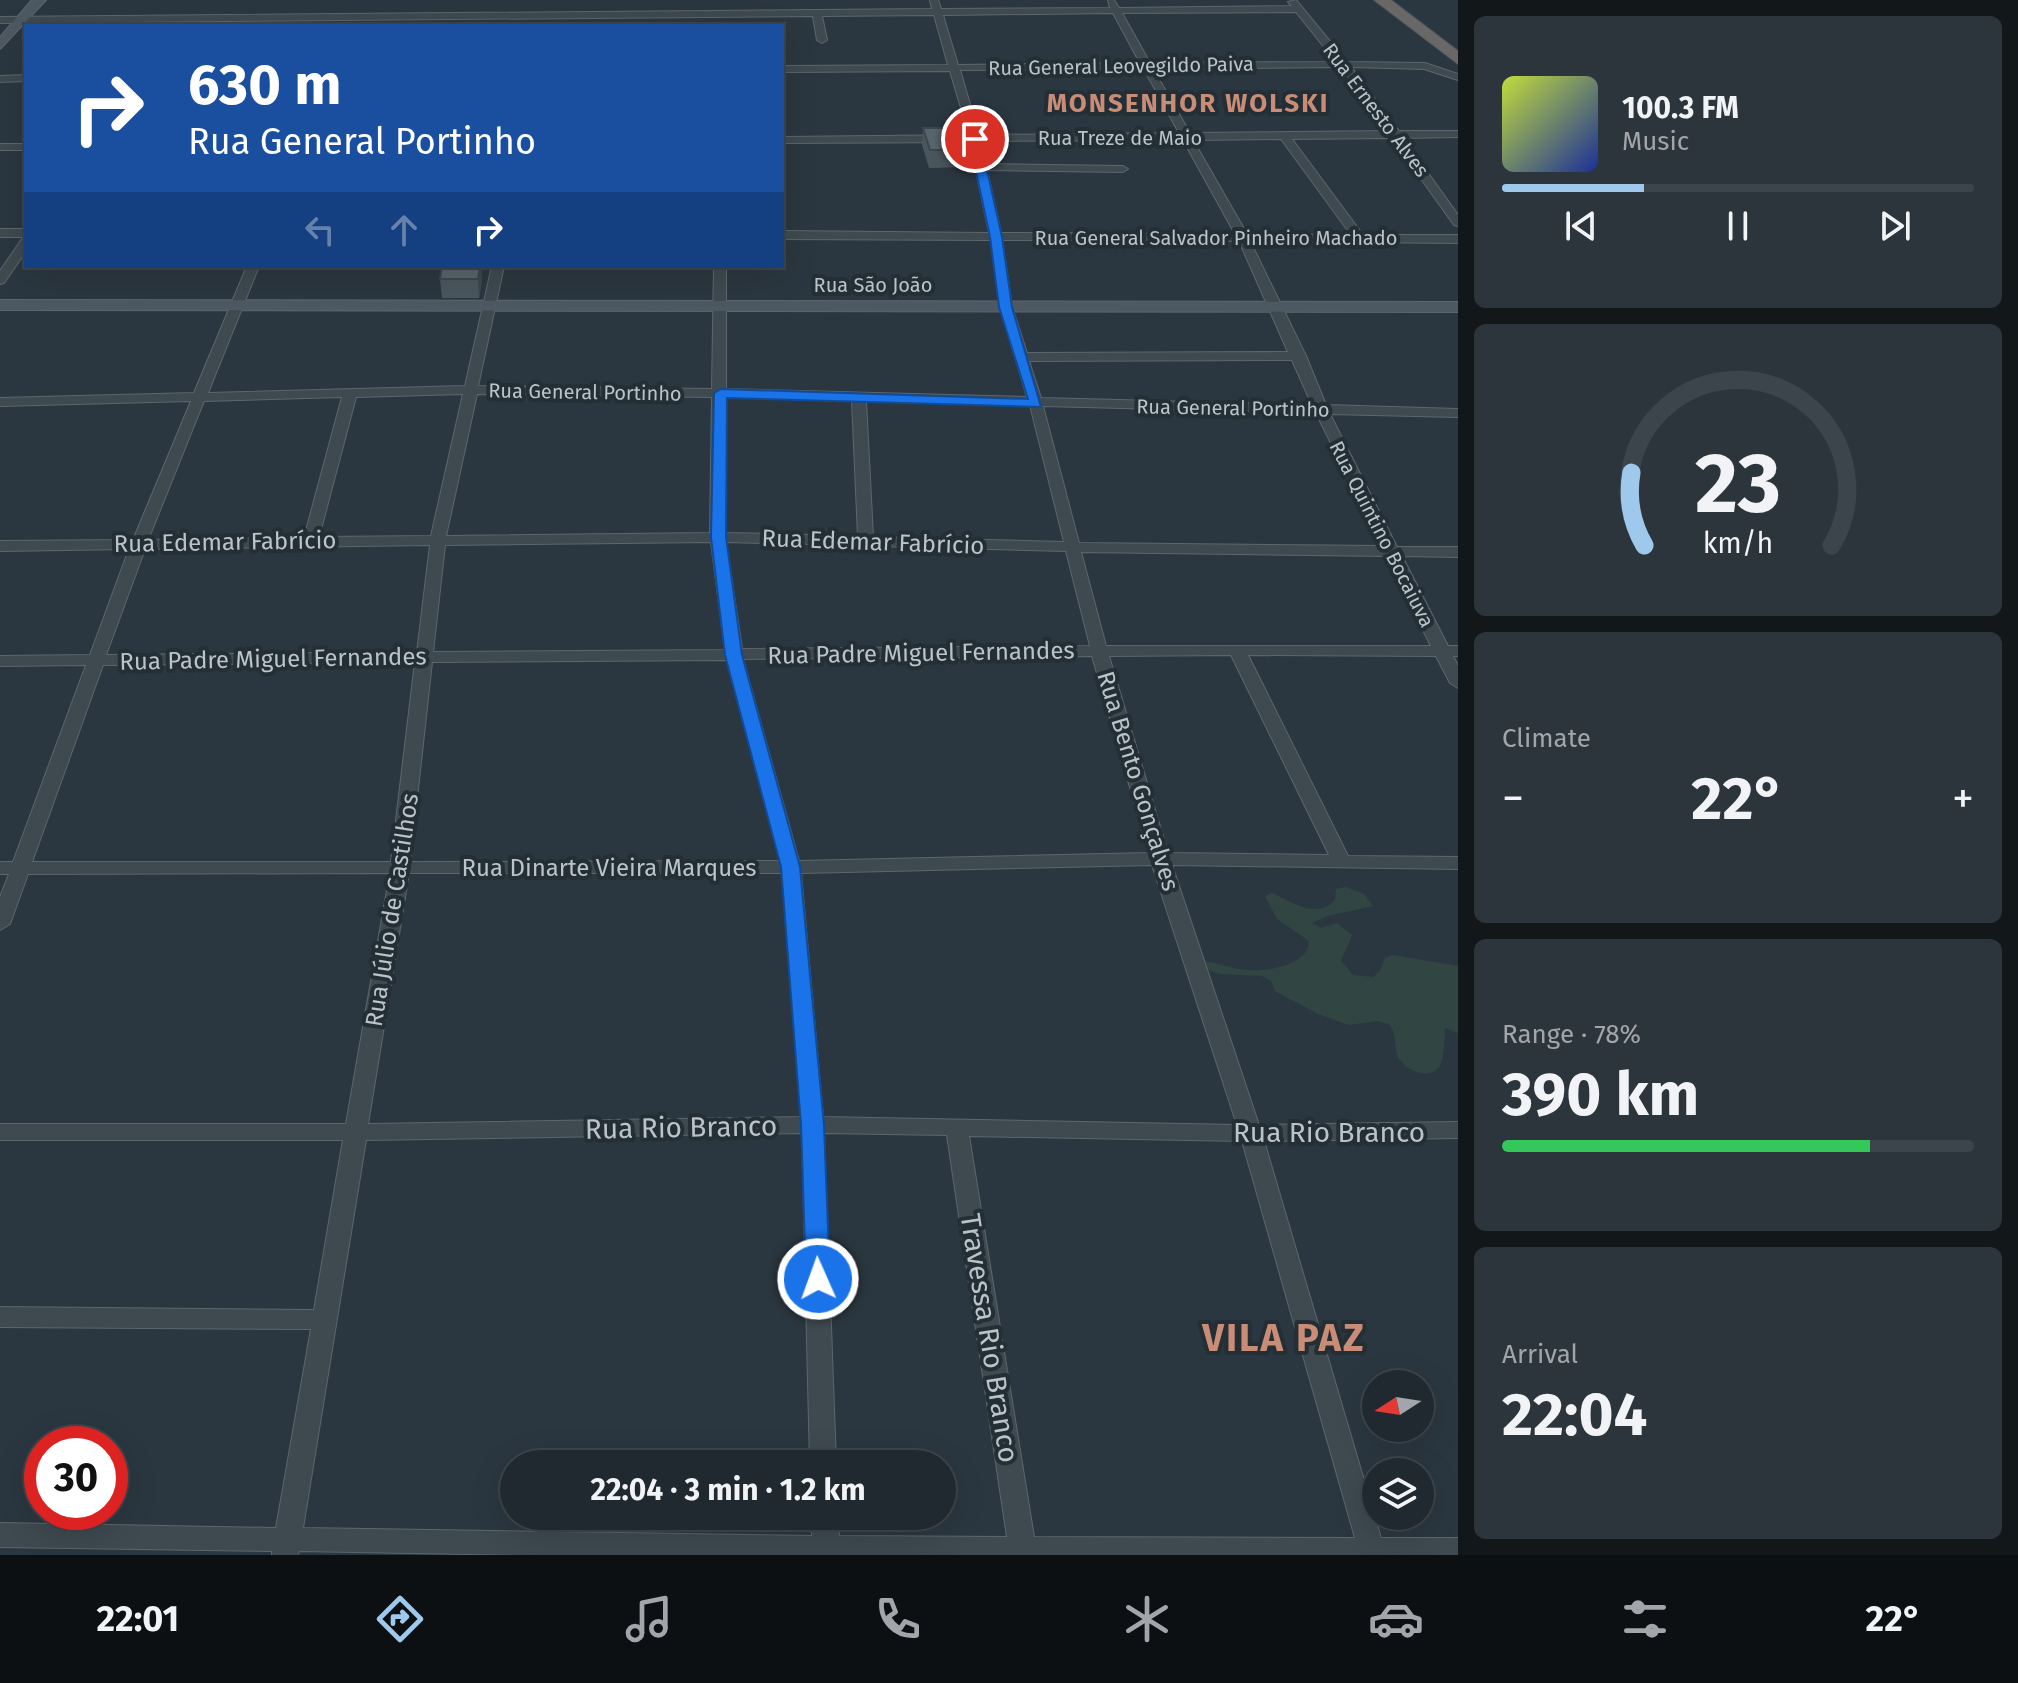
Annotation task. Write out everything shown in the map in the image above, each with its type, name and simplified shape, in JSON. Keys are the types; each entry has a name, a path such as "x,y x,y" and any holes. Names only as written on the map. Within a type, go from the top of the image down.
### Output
{"highway":[{"path":"1382,0 1458,59"}],"main road":[{"path":"0,45 39,0"},
{"name":"Rua São João","path":"0,305 1458,307"}],"street":[{"path":"542,24 547,0"},
{"path":"724,24 725,0"},
{"name":"Rua Bento Gonçalves","path":"934,0 975,139 996,237 1006,307 1036,404 1099,651 1160,859 1251,1133 1372,1553"},
{"path":"0,20 937,12 1113,5 1295,4"},
{"name":"Rua Ernesto Alves","path":"1295,4 1397,135 1458,223"},
{"name":"Rua Quintino Bocaiuva","path":"1113,5 1243,238 1389,551 1450,652 1458,683"},
{"path":"817,13 822,40"},
{"name":"Rua General Leovegildo Paiva","path":"784,69 1344,64 1425,66 1458,77"},
{"path":"0,79 24,78"},
{"name":"Rua Treze de Maio","path":"784,140 1458,134"},
{"path":"1285,137 1359,238"},
{"path":"0,147 24,147"},
{"path":"981,167 1123,169"},
{"path":"0,233 24,233"},
{"name":"Rua General Salvador Pinheiro Machado","path":"784,235 1458,239"},
{"path":"0,280 24,245"},
{"path":"0,924 23,868 139,543 252,268"},
{"name":"Rua Júlio de Castilhos","path":"287,1547 400,868 427,657 438,539 497,268"},
{"path":"720,268 718,537 734,655 791,867 813,1125 823,1450"},
{"path":"1022,357 1299,356"},
{"name":"Rua General Portinho","path":"0,402 471,390 721,393 1036,404 1458,413"},
{"path":"311,540 351,391"},
{"path":"859,397 866,542"},
{"name":"Rua Edemar Fabrício","path":"0,546 718,537 1070,547 1458,552"},
{"path":"1237,650 1340,859"},
{"name":"Rua Padre Miguel Fernandes","path":"0,661 1237,650 1450,652"},
{"name":"Rua Dinarte Vieira Marques","path":"0,868 791,867 1160,859 1340,859 1458,863"},
{"name":"Rua Rio Branco","path":"0,1132 356,1132 813,1125 1251,1133 1458,1130"},
{"name":"Travessa Rio Branco","path":"957,1128 1022,1548"},
{"path":"0,1317 325,1320"},
{"path":"825,1530 826,1552"},
{"path":"0,1535 287,1547 826,1552 1022,1548 1372,1553 1458,1550"}],"green space":[{"path":"1345,887 1364,894 1373,906 1327,916 1312,923 1321,928 1337,923 1352,935 1341,961 1353,975 1373,977 1380,971 1385,958 1393,955 1458,966 1458,1033 1445,1028 1442,1059 1435,1071 1419,1072 1404,1064 1398,1056 1389,1024 1378,1021 1349,1025 1318,1014 1275,991 1271,981 1262,976 1221,974 1200,968 1201,961 1253,970 1294,962 1307,950 1309,941 1277,919 1265,896 1272,893 1304,907 1320,909 1335,900 1336,889"}],"building":[{"path":"923,128 959,128 967,150 930,150"},
{"path":"442,268 480,268 478,279 440,279"}],"district":[{"name":"MONSENHOR WOLSKI","path":"1188,103"},
{"name":"VILA PAZ","path":"1284,1338"}],"route":[{"path":"818,1279 813,1125 791,867 734,655 718,537 721,393 1036,404 1006,307 996,237 975,139"}]}
